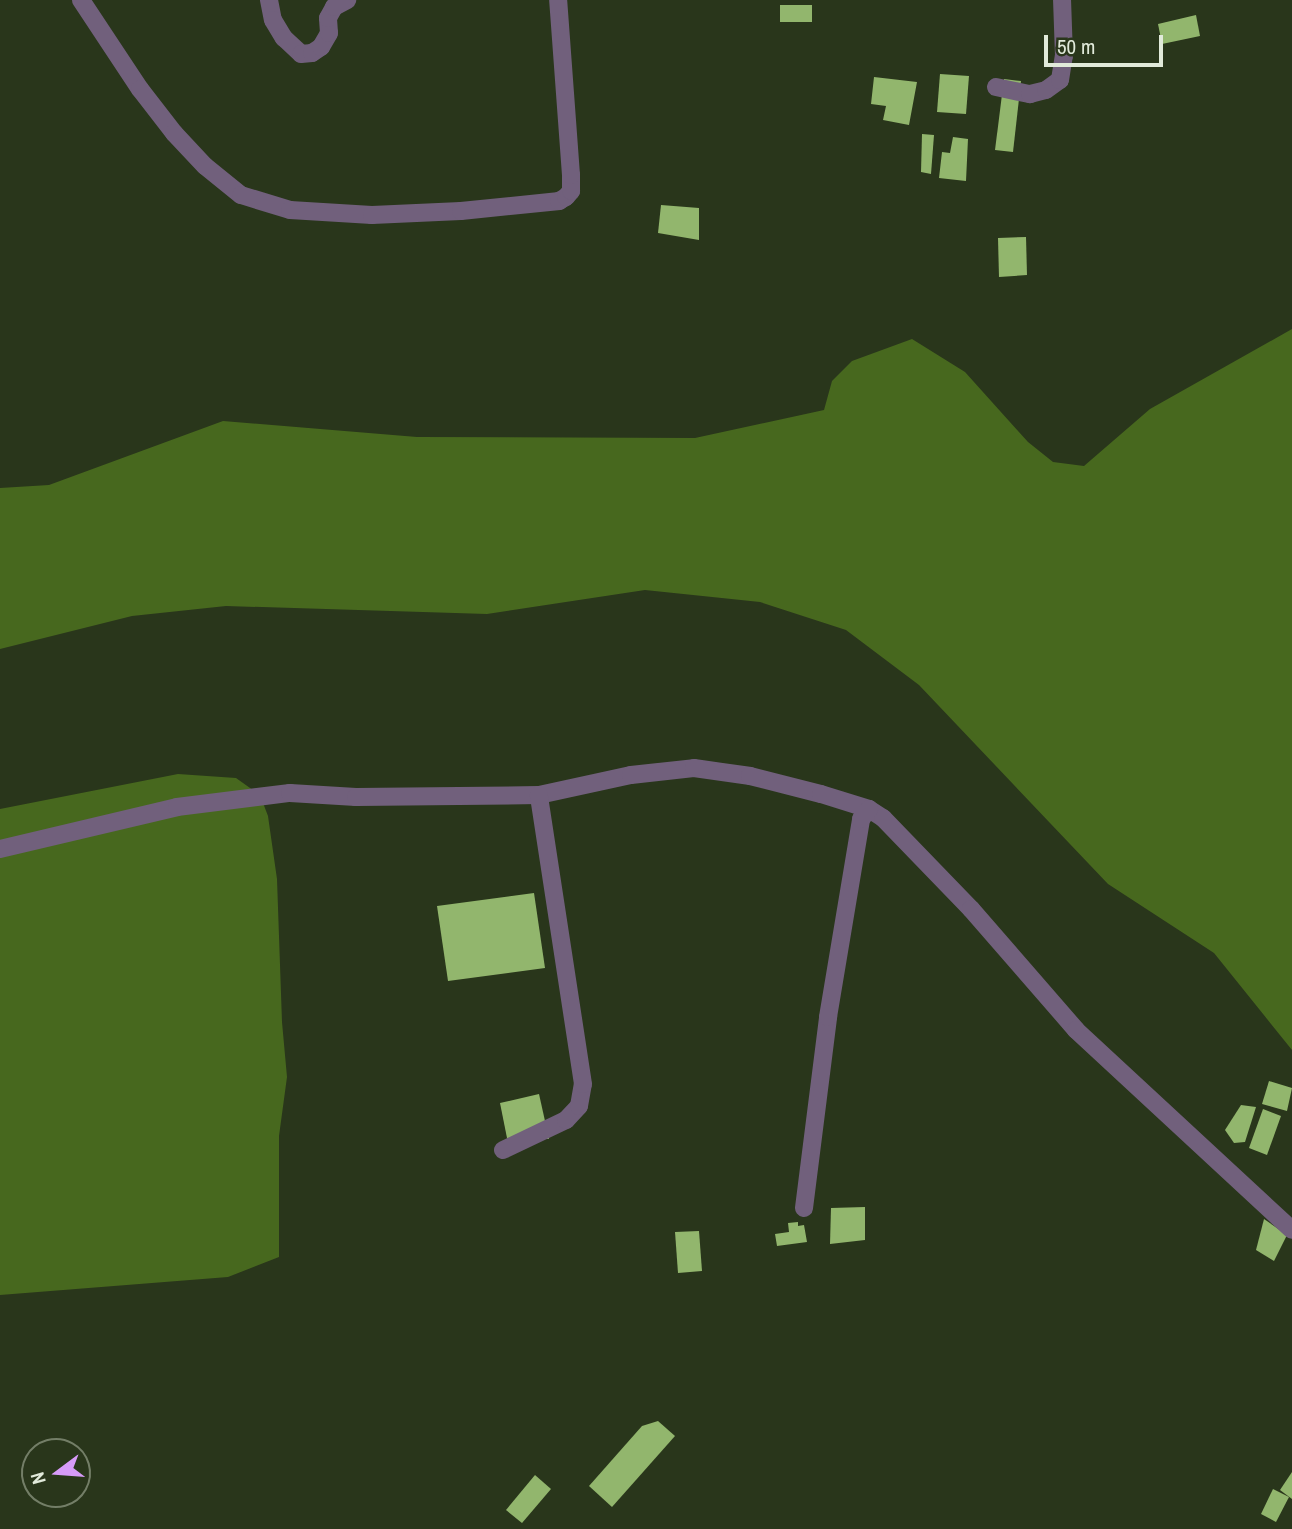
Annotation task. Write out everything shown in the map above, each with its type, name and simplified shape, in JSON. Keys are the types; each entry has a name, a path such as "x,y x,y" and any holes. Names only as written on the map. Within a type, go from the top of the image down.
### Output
{"street":[{"path":"81,0 139,89 174,133 205,166 241,195 290,210 372,215 461,211 559,201 566,197 571,191 571,175 558,0"},
{"path":"269,0 273,20 284,38 301,54 312,53 321,47 329,33 327,18 334,7 347,0"},
{"path":"996,87 1030,94 1046,90 1060,80 1064,56 1062,0"},
{"path":"0,849 177,807 290,793 356,797 539,795 631,775 694,768 750,776 869,809 883,818 971,909 1076,1030 1292,1230"},
{"path":"503,1150 566,1120 579,1106 583,1084 539,795"},
{"path":"804,1208 828,1017 861,819 869,809"}],"green space":[{"path":"1292,329 1292,1050 1214,953 1108,884 919,685 846,630 760,602 645,590 487,614 226,606 132,616 0,649 0,488 49,485 223,421 417,437 695,438 824,410 832,381 852,361 912,339 965,372 1028,442 1053,462 1084,466 1150,409"},
{"path":"178,774 236,778 260,795 268,816 277,879 282,1022 287,1077 279,1136 279,1257 228,1277 0,1295 0,809"}],"building":[{"path":"780,5 812,5 812,22 780,22"},
{"path":"1196,15 1200,36 1162,44 1158,24"},
{"path":"940,74 969,76 966,114 937,112"},
{"path":"874,77 917,82 909,125 883,120 886,106 871,104"},
{"path":"1004,79 1021,81 1013,152 995,150"},
{"path":"922,134 934,135 931,174 921,172"},
{"path":"953,137 968,139 966,181 939,178 942,152 950,153"},
{"path":"661,205 699,208 699,240 658,233"},
{"path":"1026,237 1027,275 999,277 998,238"},
{"path":"534,893 545,968 448,981 437,906"},
{"path":"1269,1081 1292,1088 1287,1111 1262,1104"},
{"path":"539,1094 549,1139 507,1138 500,1103"},
{"path":"1241,1105 1256,1107 1245,1142 1234,1143 1225,1130"},
{"path":"1263,1109 1281,1116 1267,1155 1249,1148"},
{"path":"865,1207 865,1240 830,1244 831,1208"},
{"path":"1264,1219 1287,1235 1274,1261 1256,1250"},
{"path":"798,1222 798,1226 804,1225 807,1242 777,1246 775,1234 789,1232 788,1223"},
{"path":"699,1231 702,1271 678,1273 675,1232"},
{"path":"658,1421 675,1436 612,1507 589,1486 642,1426"},
{"path":"1292,1472 1292,1499 1280,1490"},
{"path":"535,1475 551,1489 522,1523 506,1510"},
{"path":"1273,1489 1289,1497 1276,1522 1261,1514"}]}
